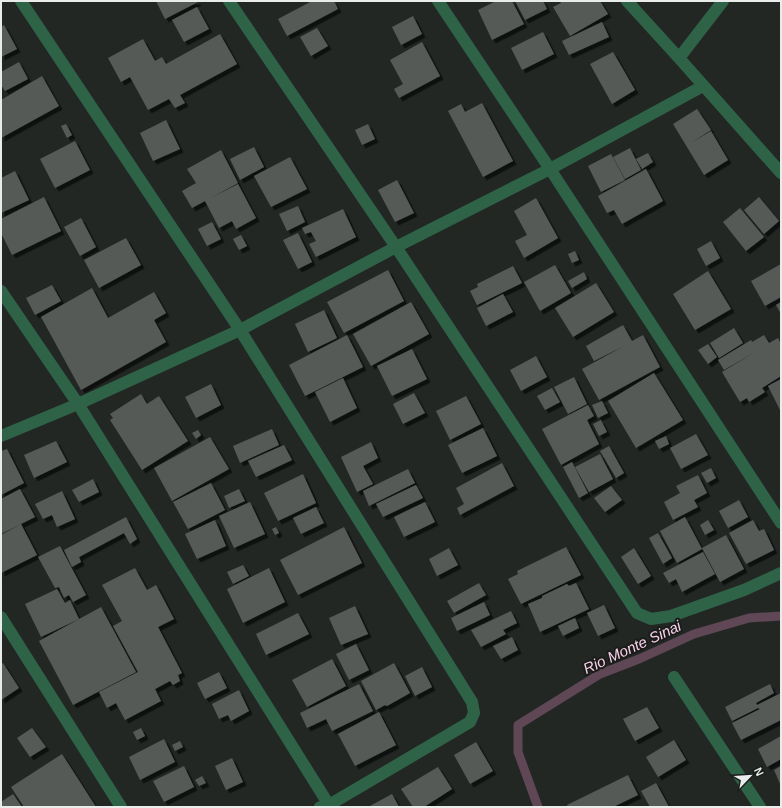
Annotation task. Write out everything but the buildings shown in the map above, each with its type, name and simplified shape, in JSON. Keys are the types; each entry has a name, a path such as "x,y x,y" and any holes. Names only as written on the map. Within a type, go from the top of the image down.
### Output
{"street":[{"path":"1,291 78,404 324,806 470,722 474,713 472,702 240,330 21,1"},
{"path":"230,1 396,247 638,614 651,619 671,616 744,590 781,572"},
{"path":"438,1 550,169 781,523"},
{"path":"627,1 781,173"},
{"path":"679,58 722,1"},
{"path":"1,436 78,404 240,330 396,247 550,169 703,86"},
{"path":"1,617 121,807"},
{"path":"674,677 760,807"}],"waterway":[{"name":"Rio Monte Sinai","path":"538,807 518,752 518,725 600,674 639,659 694,634 749,618 781,616"}]}
